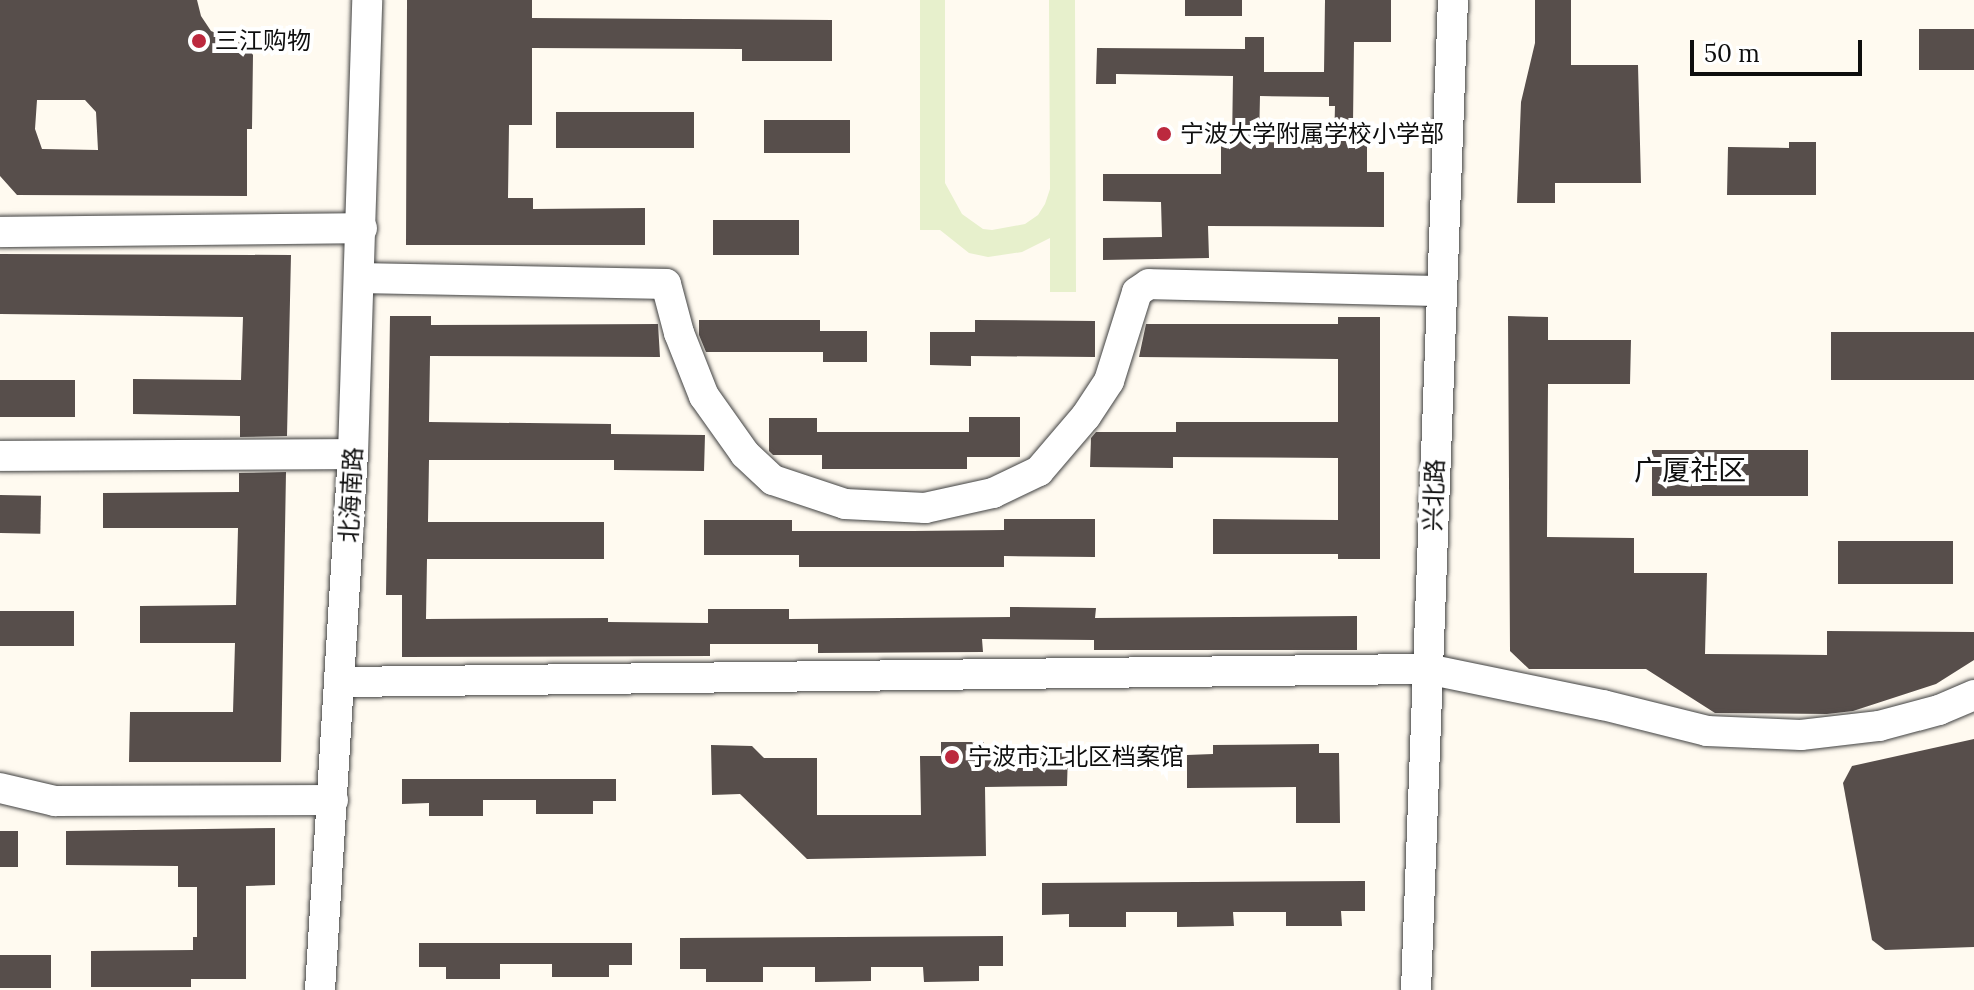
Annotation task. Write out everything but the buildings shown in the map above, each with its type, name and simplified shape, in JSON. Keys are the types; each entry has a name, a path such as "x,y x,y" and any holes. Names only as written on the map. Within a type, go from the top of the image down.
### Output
{"street":[{"name":"北海南路","path":"320,990 353,454 367,0"},
{"name":"兴北路","path":"1416,990 1453,0"},
{"path":"0,232 362,228"},
{"path":"360,278 666,284 679,333 704,396 745,454 773,480 845,504 925,508 993,493 1039,471 1086,416 1109,381 1137,292 1149,284 1442,291"},
{"path":"0,456 353,454"},
{"path":"341,682 1427,669 1603,705 1707,731 1801,735 1879,726 1939,710 1974,695"},
{"path":"0,788 55,801 333,800"}],"green space":[{"path":"920,0 945,0 945,183 962,214 983,229 992,230 1025,224 1038,215 1045,204 1050,189 1049,0 1075,0 1076,292 1050,292 1050,238 1022,252 988,257 969,253 940,230 920,230"}],"place":[{"name":"三江购物","path":"199,41"},
{"name":"宁波大学附属学校小学部","path":"1164,134"},
{"name":"宁波市江北区档案馆","path":"952,757"}],"district":[{"name":"广厦社区","path":"1690,470"}]}
